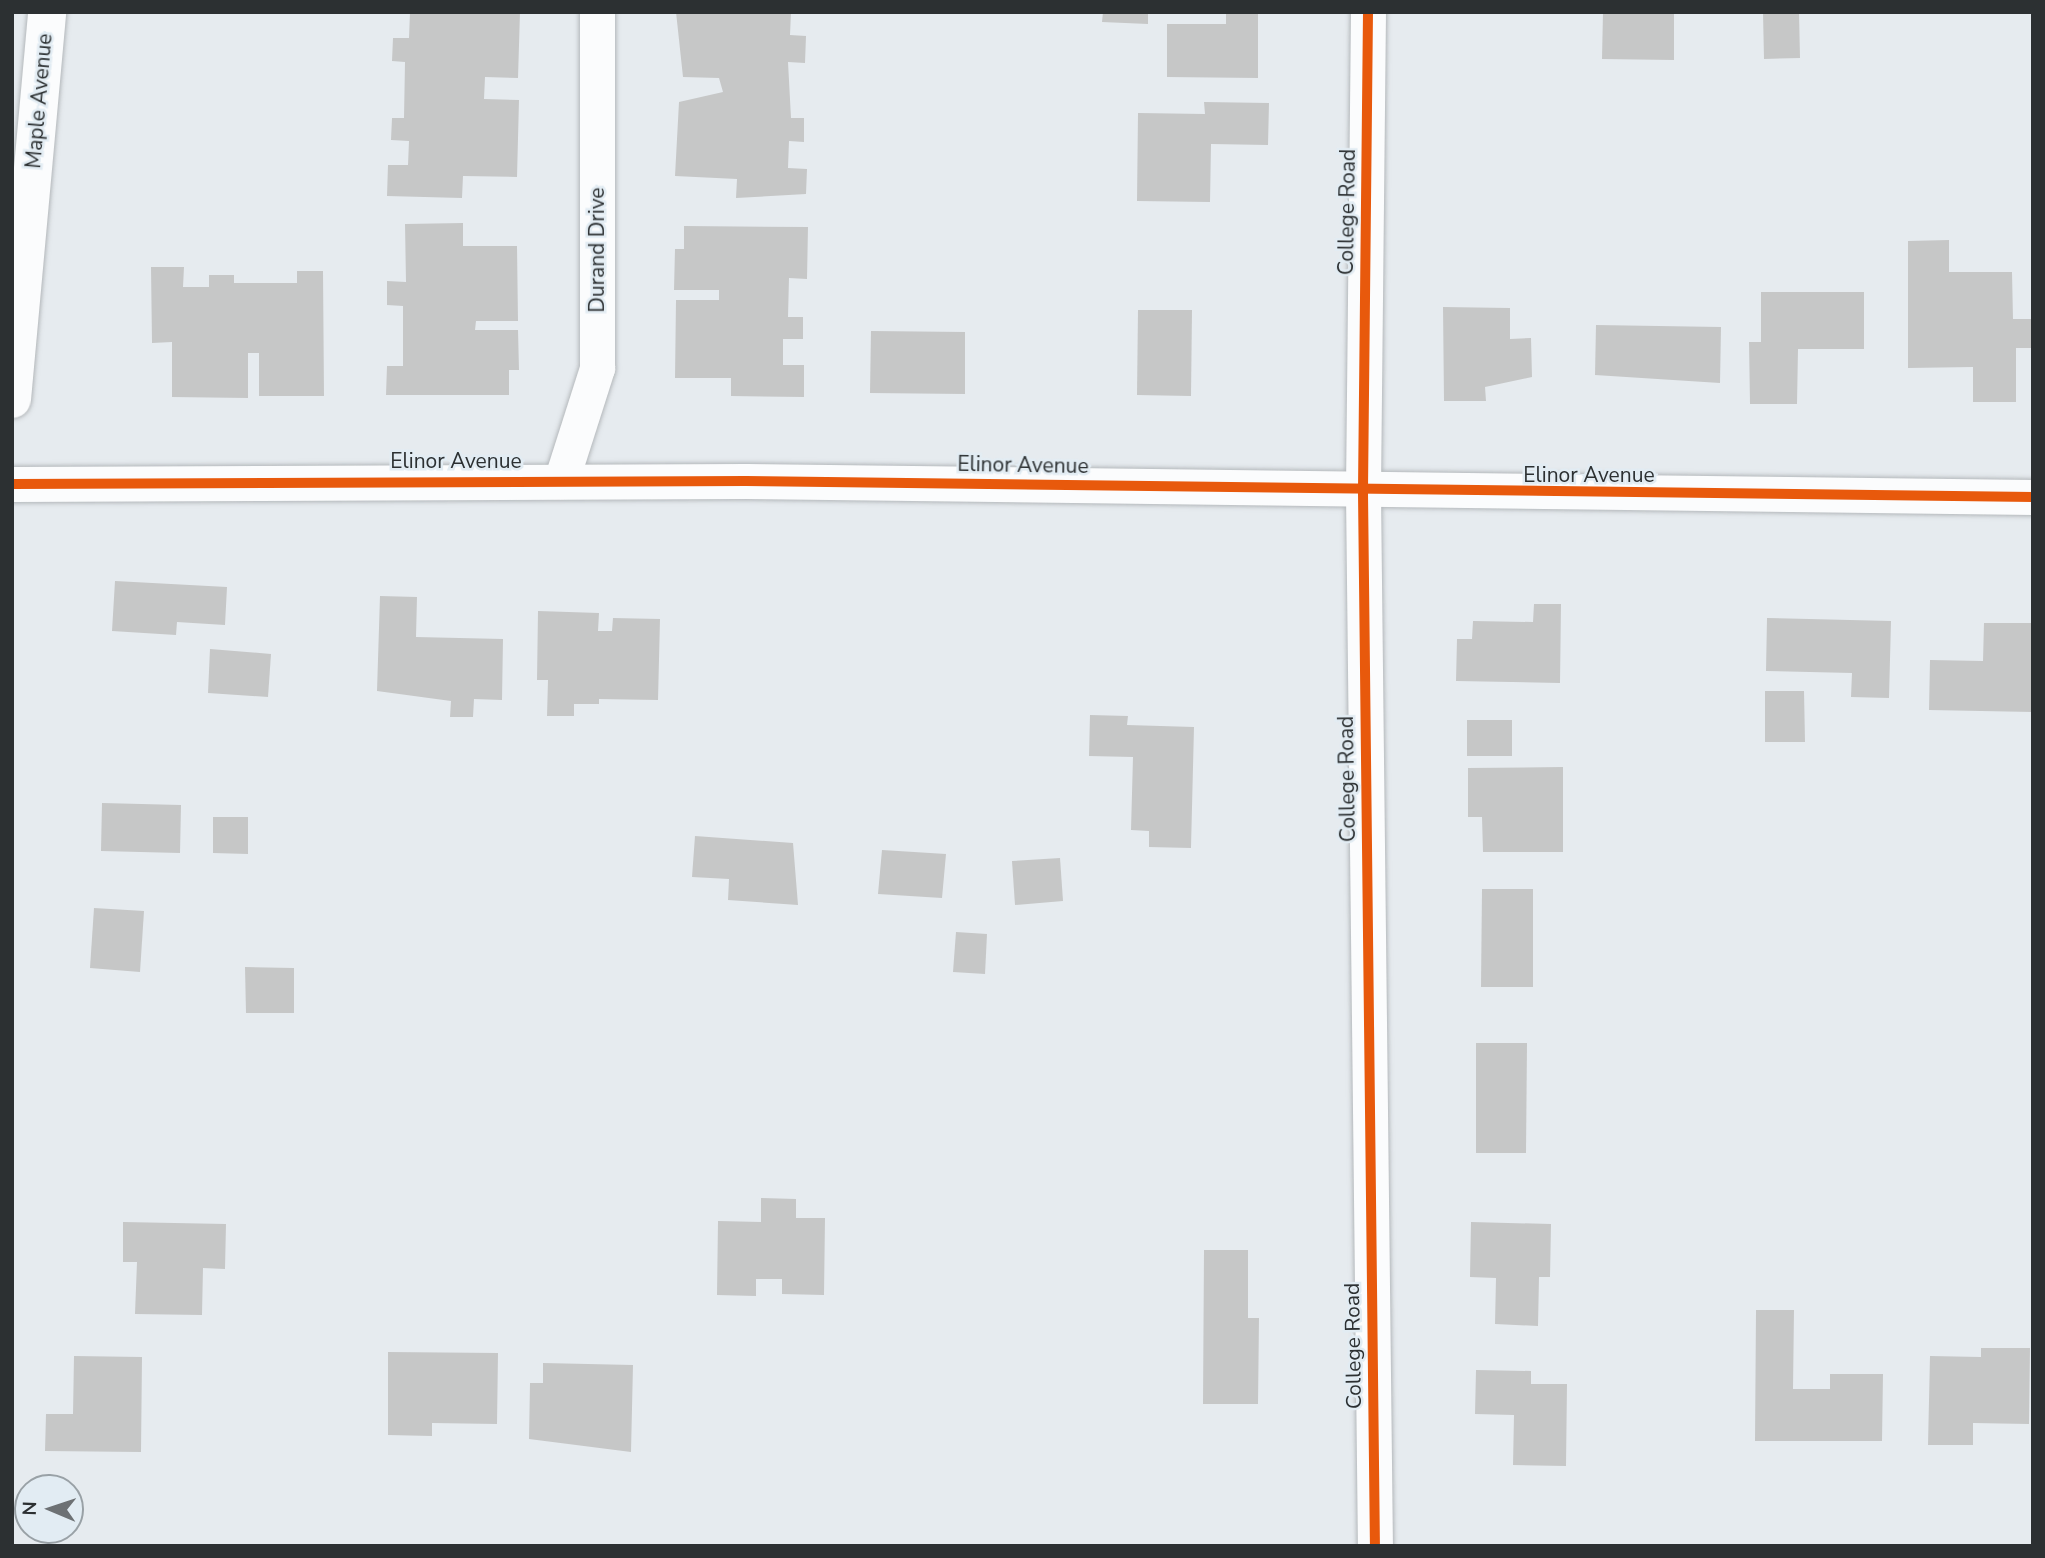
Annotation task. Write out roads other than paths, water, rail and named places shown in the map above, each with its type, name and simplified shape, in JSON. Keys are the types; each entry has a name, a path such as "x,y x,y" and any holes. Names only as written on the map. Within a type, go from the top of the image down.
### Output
{"main road":[{"name":"Maple Avenue","path":"12,399 47,12"}],"street":[{"name":"Durand Drive","path":"562,481 597,368 597,12"},
{"name":"College Road","path":"1368,12 1363,493 1375,1546"},
{"name":"Elinor Avenue","path":"12,484 562,481 1363,493 2033,497"}]}
